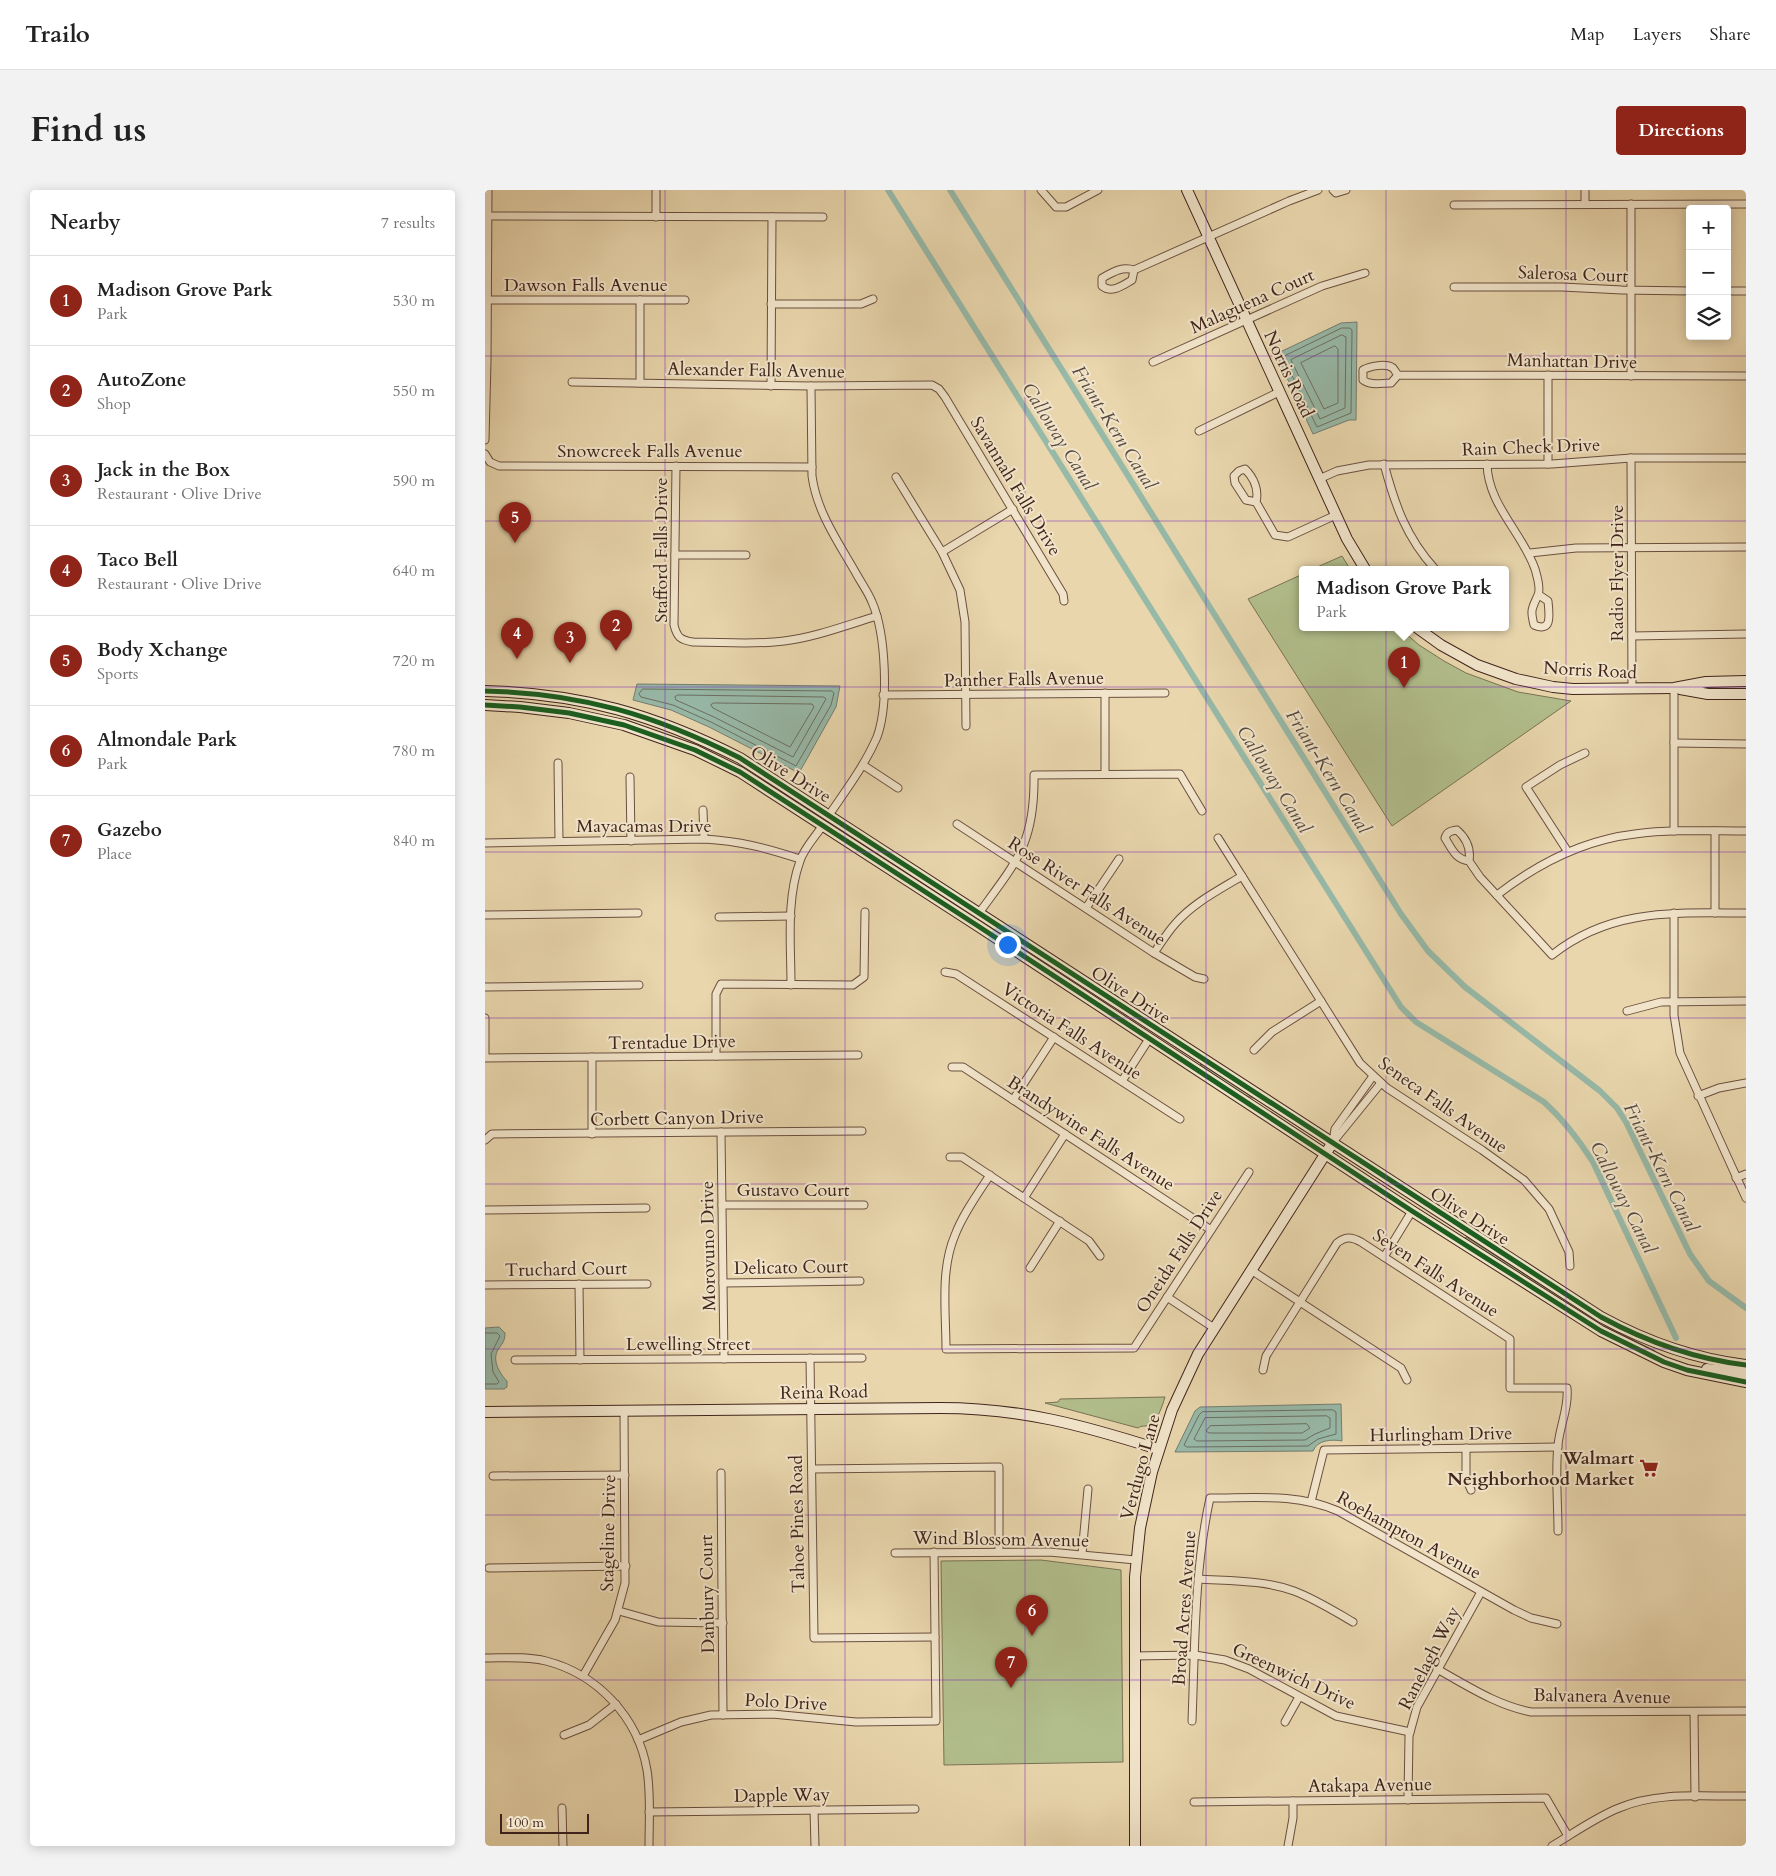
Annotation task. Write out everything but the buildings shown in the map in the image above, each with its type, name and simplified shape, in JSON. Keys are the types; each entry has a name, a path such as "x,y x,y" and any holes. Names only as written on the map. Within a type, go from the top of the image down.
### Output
{"main road":[{"name":"Norris Road","path":"1187,190 1347,539 1363,566"},
{"name":"Norris Road","path":"1422,631 1456,654 1494,672 1516,679 1573,689 1674,688 1706,682 1746,681"},
{"path":"1674,688 1708,694 1746,694"},
{"name":"Olive Drive","path":"485,691 541,694 629,711 695,736 737,756 1583,1306 1644,1338 1687,1353 1746,1365"},
{"path":"520,707 580,706 585,702"},
{"name":"Olive Drive","path":"485,705 520,707 597,718 651,733 685,746 740,772 1412,1211 1601,1331 1664,1362 1698,1372 1746,1382"},
{"path":"685,746 689,742 693,742 737,756"},
{"path":"782,798 823,816 829,815"},
{"path":"823,825 833,824 872,843"},
{"path":"931,895 965,911 974,914 979,913"},
{"path":"1149,1038 1153,1036 1158,1037 1186,1054 1195,1053"},
{"name":"Verdugo Lane","path":"1135,1846 1134,1606 1136,1560 1145,1500 1159,1449 1185,1379 1214,1328 1333,1142"},
{"path":"1412,1211 1423,1210 1449,1225 1466,1230"},
{"path":"1698,1372 1713,1369 1746,1373"},
{"name":"Reina Road","path":"485,1412 959,1408 1015,1412 1071,1422 1159,1449"}],"street":[{"path":"485,440 488,190"},
{"path":"656,190 656,217"},
{"path":"1041,190 1056,207 1066,207 1098,190"},
{"path":"1134,270 1318,190"},
{"path":"1333,190 1336,192 1346,190"},
{"path":"1585,190 1585,204"},
{"path":"1454,204 1746,204"},
{"path":"1631,204 1631,376"},
{"path":"488,216 823,217"},
{"path":"771,386 772,217"},
{"name":"Malaguena Court","path":"1153,362 1322,286 1365,273"},
{"name":"Salerosa Court","path":"1454,287 1562,287 1631,291 1686,291"},
{"path":"1731,291 1746,291"},
{"path":"771,304 861,304 873,298"},
{"name":"Dawson Falls Avenue","path":"488,300 685,300"},
{"path":"640,300 640,383"},
{"name":"Manhattan Drive","path":"1398,375 1393,368 1388,366 1369,367 1363,370 1362,374 1363,380 1368,383 1378,384 1391,382 1398,375 1746,376"},
{"path":"1548,375 1548,464"},
{"name":"Alexander Falls Avenue","path":"572,382 771,386 933,385 939,389"},
{"path":"811,386 813,488 822,512 872,601 877,616 883,650 881,722 871,750 863,765 829,815"},
{"name":"Savannah Falls Drive","path":"939,389 1063,594 1064,601"},
{"path":"1199,431 1279,392"},
{"name":"Snowcreek Falls Avenue","path":"485,454 490,462 499,466 812,466"},
{"name":"Rain Check Drive","path":"1319,479 1353,467 1383,464 1548,464 1631,458 1746,458"},
{"name":"Radio Flyer Drive","path":"1631,458 1632,689"},
{"path":"1383,464 1402,520 1417,548 1432,566"},
{"path":"1487,464 1488,477 1495,498 1530,553 1539,584 1539,595"},
{"name":"Stafford Falls Drive","path":"676,466 675,624 677,634 682,640 693,642 769,643 807,637 877,616"},
{"path":"1256,502 1246,500 1235,483 1235,476 1239,471 1245,469 1251,474 1258,494 1256,502 1275,535 1288,538 1336,515"},
{"path":"896,477 956,578 963,605 966,726"},
{"path":"942,552 1013,510"},
{"path":"1530,553 1576,548 1746,547"},
{"path":"675,555 746,555"},
{"path":"1632,636 1746,634"},
{"path":"1674,688 1674,831"},
{"name":"Panther Falls Avenue","path":"883,695 1165,692"},
{"path":"1105,693 1105,774"},
{"path":"1674,743 1746,744"},
{"path":"1568,852 1527,787 1560,764 1585,753"},
{"path":"558,763 559,841"},
{"path":"863,765 898,788"},
{"path":"979,913 1016,862 1025,843 1031,823 1034,802 1034,775 1180,774 1203,811"},
{"path":"631,777 631,841"},
{"path":"703,810 704,839"},
{"name":"Rose River Falls Avenue","path":"957,824 1154,952 1195,977 1204,979"},
{"path":"791,985 791,916 795,881 800,859 823,825"},
{"path":"1469,861 1469,848 1462,834 1457,830 1446,834 1445,838 1456,856 1469,861 1497,895 1552,955 1584,934 1617,921 1646,915 1746,913"},
{"path":"1497,895 1529,871 1568,852 1610,838 1674,831 1746,831"},
{"path":"1715,831 1715,913"},
{"name":"Seneca Falls Avenue","path":"1218,838 1353,1052 1381,1083 1524,1180 1549,1209 1569,1252 1570,1266"},
{"name":"Mayacamas Drive","path":"485,843 704,839 759,846 800,859"},
{"path":"1086,908 1119,859"},
{"path":"1154,952 1184,914 1242,876"},
{"path":"716,1056 716,994 721,984 853,985 864,977 865,912"},
{"path":"485,915 639,913"},
{"path":"1674,914 1675,1026 1680,1053 1746,1198"},
{"path":"719,917 791,916"},
{"name":"Victoria Falls Avenue","path":"945,972 956,974 1180,1119"},
{"path":"485,987 639,986"},
{"path":"1254,1050 1272,1032 1321,1001"},
{"path":"1627,1010 1648,1004 1674,1002 1746,1001"},
{"path":"485,1018 485,1058"},
{"path":"1013,1100 1054,1037"},
{"path":"1122,1081 1149,1038"},
{"name":"Trentadue Drive","path":"485,1058 858,1055"},
{"path":"591,1134 592,1058"},
{"name":"Brandywine Falls Avenue","path":"952,1067 963,1068 1211,1230"},
{"path":"1333,1142 1335,1129 1373,1076"},
{"path":"1333,1142 1381,1083"},
{"path":"1698,1096 1719,1088 1746,1083"},
{"name":"Corbett Canyon Drive","path":"485,1140 492,1134 862,1131"},
{"name":"Morovuno Drive","path":"721,1132 724,1359"},
{"path":"1024,1198 1065,1134"},
{"path":"950,1157 962,1157 1060,1221 1089,1241 1100,1256"},
{"name":"Oneida Falls Drive","path":"990,1176 961,1222 950,1250 945,1278 946,1350 1134,1348 1249,1172"},
{"path":"1737,1178 1746,1174"},
{"name":"Gustavo Court","path":"722,1205 863,1205"},
{"path":"485,1210 646,1208"},
{"path":"1384,1257 1412,1211"},
{"path":"1030,1268 1060,1221"},
{"name":"Seven Falls Avenue","path":"1301,1303 1337,1244 1343,1238 1354,1238 1510,1339 1510,1388 1567,1388 1569,1401 1563,1417 1557,1447"},
{"path":"1251,1270 1401,1368 1407,1380"},
{"name":"Delicato Court","path":"723,1283 860,1281"},
{"path":"579,1284 580,1360"},
{"name":"Truchard Court","path":"485,1285 647,1284"},
{"path":"1167,1297 1214,1328"},
{"path":"1263,1370 1266,1356 1301,1303"},
{"name":"Tahoe Pines Road","path":"810,1358 814,1638 935,1637"},
{"name":"Lewelling Street","path":"515,1360 862,1358"},
{"name":"Stageline Drive","path":"583,1676 619,1611 625,1583 624,1411"},
{"path":"1557,1447 1558,1531"},
{"name":"Hurlingham Drive","path":"1311,1502 1325,1450 1557,1447"},
{"path":"1466,1448 1466,1478 1471,1490"},
{"path":"812,1469 999,1467 999,1552"},
{"name":"Danbury Court","path":"721,1473 723,1715"},
{"path":"493,1476 625,1475"},
{"path":"1082,1554 1088,1489"},
{"name":"Roehampton Avenue","path":"1211,1498 1284,1498 1311,1502 1338,1512 1518,1612 1531,1618 1557,1624"},
{"name":"Broad Acres Avenue","path":"1192,1721 1198,1579 1204,1530 1211,1498"},
{"path":"935,1552 935,1637"},
{"name":"Wind Blossom Avenue","path":"895,1553 1049,1552 1136,1560"},
{"path":"489,1568 626,1566"},
{"path":"1198,1579 1280,1586 1306,1596 1353,1622"},
{"name":"Ranelagh Way","path":"1408,1800 1408,1752 1410,1732 1417,1707 1481,1592"},
{"path":"619,1611 658,1622 723,1623"},
{"name":"Polo Drive","path":"638,1740 681,1722 695,1718 723,1715 788,1715 856,1722 936,1722 935,1637"},
{"name":"Greenwich Drive","path":"1134,1656 1195,1655 1225,1660 1238,1664 1336,1716 1410,1732"},
{"path":"485,1658 517,1657 559,1665 583,1676 615,1704 626,1717 638,1740 647,1769 649,1846"},
{"name":"Balvanera Avenue","path":"1437,1669 1504,1705 1531,1712 1746,1711"},
{"path":"1285,1722 1299,1697"},
{"path":"564,1735 589,1725 615,1704"},
{"path":"1694,1712 1695,1797"},
{"path":"1552,1846 1607,1814 1633,1803 1663,1797 1746,1796"},
{"name":"Atakapa Avenue","path":"1194,1802 1546,1798 1568,1836"},
{"path":"1288,1846 1293,1818 1293,1801"},
{"path":"562,1808 563,1846"},
{"name":"Dapple Way","path":"649,1812 915,1809"},
{"path":"814,1810 815,1846"}],"green space":[{"path":"1342,556 1348,566 1320,566"},
{"path":"1299,576 1299,631 1403,631 1419,645 1466,673 1518,692 1571,701 1392,826 1248,599"},
{"path":"1201,1064 1211,1068 1259,1100 1244,1095"},
{"path":"1466,1237 1608,1327 1655,1351 1654,1353 1581,1314 1465,1239"},
{"path":"1165,1397 1155,1420 1149,1425 1138,1428 1045,1403 1058,1402 1060,1399"},
{"path":"1041,1560 1121,1570 1123,1762 944,1765 941,1561"}],"water":[{"path":"1357,322 1356,420 1349,420 1313,434 1276,354 1341,323"},
{"path":"637,684 840,686 836,707 799,773 709,727 671,710 633,700"},
{"path":"499,1327 505,1335 497,1352 496,1361 501,1374 507,1381 507,1387 504,1389 485,1389 485,1328"},
{"path":"1341,1404 1342,1441 1329,1440 1321,1442 1313,1451 1175,1452 1195,1411 1200,1407"}],"waterway":[{"name":"Calloway Canal","path":"888,190 1401,1007 1416,1022 1544,1102 1565,1123 1593,1162 1676,1338"},
{"name":"Friant-Kern Canal","path":"950,190 1401,914 1428,951 1465,987 1600,1091 1617,1108 1626,1122 1690,1254 1709,1281 1746,1308"}],"cycle path":[{"path":"485,691 553,696 617,709 678,730 740,758 1601,1317 1654,1342 1690,1354 1746,1365"},
{"path":"485,705 569,713 624,725 695,750 740,772 1412,1211 1601,1331 1664,1362 1687,1370 1746,1382"}],"place":[{"name":"Body Xchange","path":"515,543"},
{"name":"AutoZone","path":"616,651"},
{"name":"Taco Bell","path":"517,659"},
{"name":"Jack in the Box","path":"570,663"},
{"name":"Madison Grove Park","path":"1404,688"},
{"name":"Walmart Neighborhood Market","path":"1649,1468"},
{"name":"Almondale Park","path":"1032,1636"},
{"name":"Gazebo","path":"1011,1688"}]}
